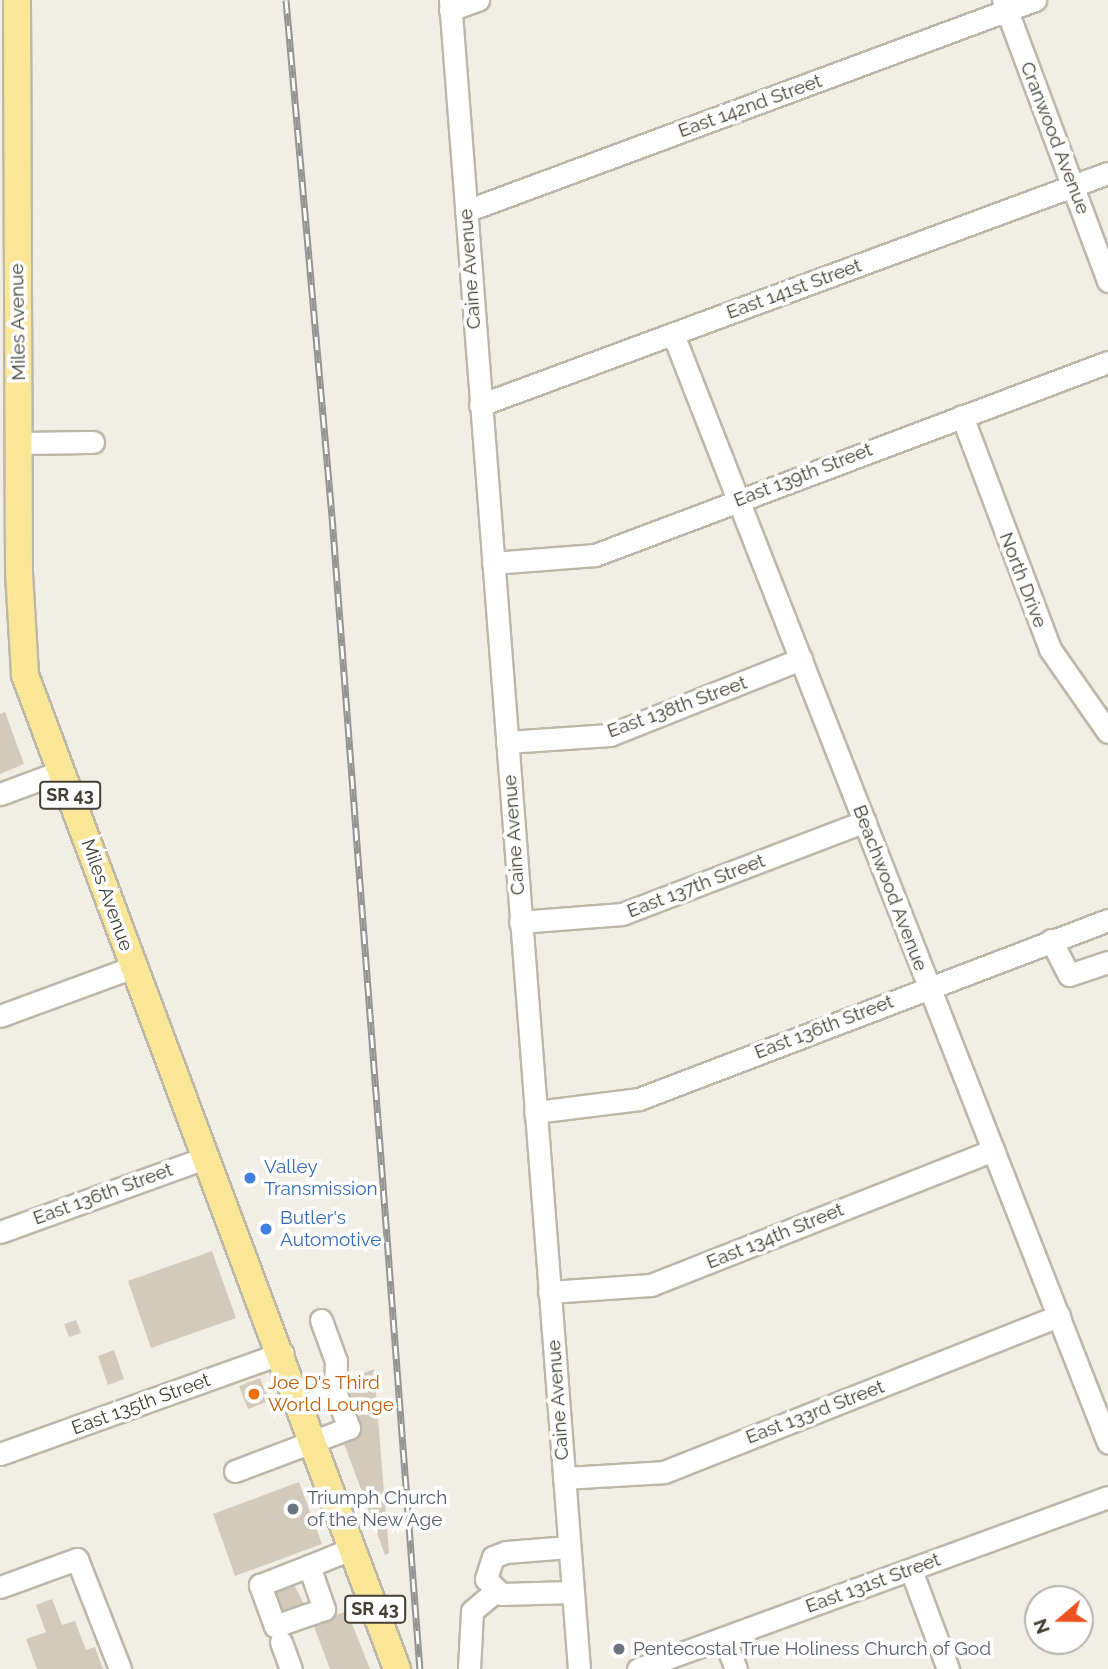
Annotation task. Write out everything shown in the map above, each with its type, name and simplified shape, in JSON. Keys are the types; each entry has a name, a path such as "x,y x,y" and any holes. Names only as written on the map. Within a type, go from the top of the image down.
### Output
{"main road":[{"name":"Miles Avenue","path":"17,0 8,169 10,368 19,443 9,576 24,675 282,1353 397,1669"}],"street":[{"path":"450,5 478,0"},
{"name":"East 142nd Street","path":"466,211 1005,5 1035,0"},
{"name":"Caine Avenue","path":"450,5 579,1669"},
{"name":"Cranwood Avenue","path":"1005,5 1107,279"},
{"name":"East 141st Street","path":"481,405 1108,173"},
{"name":"Beachwood Avenue","path":"673,334 740,499 1108,1443"},
{"name":"East 139th Street","path":"493,563 595,555 1108,362"},
{"name":"North Drive","path":"962,416 1049,649 1108,732"},
{"path":"19,443 93,442"},
{"name":"East 138th Street","path":"507,742 610,735 802,659"},
{"path":"0,794 62,771"},
{"name":"East 137th Street","path":"520,922 622,914 865,821"},
{"name":"East 136th Street","path":"535,1112 639,1099 1108,920"},
{"path":"1051,940 1064,973 1108,962"},
{"path":"0,1016 133,967"},
{"name":"East 134th Street","path":"549,1292 651,1285 993,1150"},
{"name":"East 136th Street","path":"0,1232 206,1157"},
{"name":"East 133rd Street","path":"564,1478 664,1472 1059,1316"},
{"path":"235,1471 349,1428 335,1392 336,1361 321,1320"},
{"name":"East 135th Street","path":"0,1454 282,1353"},
{"path":"302,1407 335,1392"},
{"name":"East 131st Street","path":"638,1669 1108,1497"},
{"path":"569,1547 493,1557 486,1579 496,1591 512,1596 573,1592"},
{"path":"309,1566 353,1548"},
{"path":"0,1587 77,1559 120,1669"},
{"path":"911,1570 948,1669"},
{"path":"469,1669 472,1611 496,1591"},
{"path":"724,1638 736,1669"},
{"path":"281,1642 291,1669"}],"building":[{"path":"5,712 24,764 0,774 0,714"},
{"path":"212,1251 236,1318 151,1348 128,1281"},
{"path":"76,1320 81,1333 69,1337 64,1324"},
{"path":"114,1350 124,1379 108,1385 98,1356"},
{"path":"374,1369 389,1553 385,1555 341,1435 341,1382"},
{"name":"Joe D's Third World Lounge","path":"260,1378 269,1401 248,1409 239,1386"},
{"path":"299,1482 322,1544 235,1576 213,1514"},
{"path":"292,1581 304,1604 282,1612 275,1593"},
{"path":"52,1599 62,1625 75,1621 86,1650 95,1647 103,1669 37,1669 26,1639 46,1632 36,1605"},
{"path":"347,1611 370,1669 330,1669 313,1624"}],"railway":[{"path":"286,0 332,516 420,1669"}],"place":[{"name":"Valley Transmission","path":"250,1178"},
{"name":"Butler's Automotive","path":"266,1229"},
{"name":"Joe D's Third World Lounge","path":"254,1394"},
{"name":"Triumph Church of the New Age","path":"293,1509"},
{"name":"Pentecostal True Holiness Church of God","path":"619,1649"}]}
